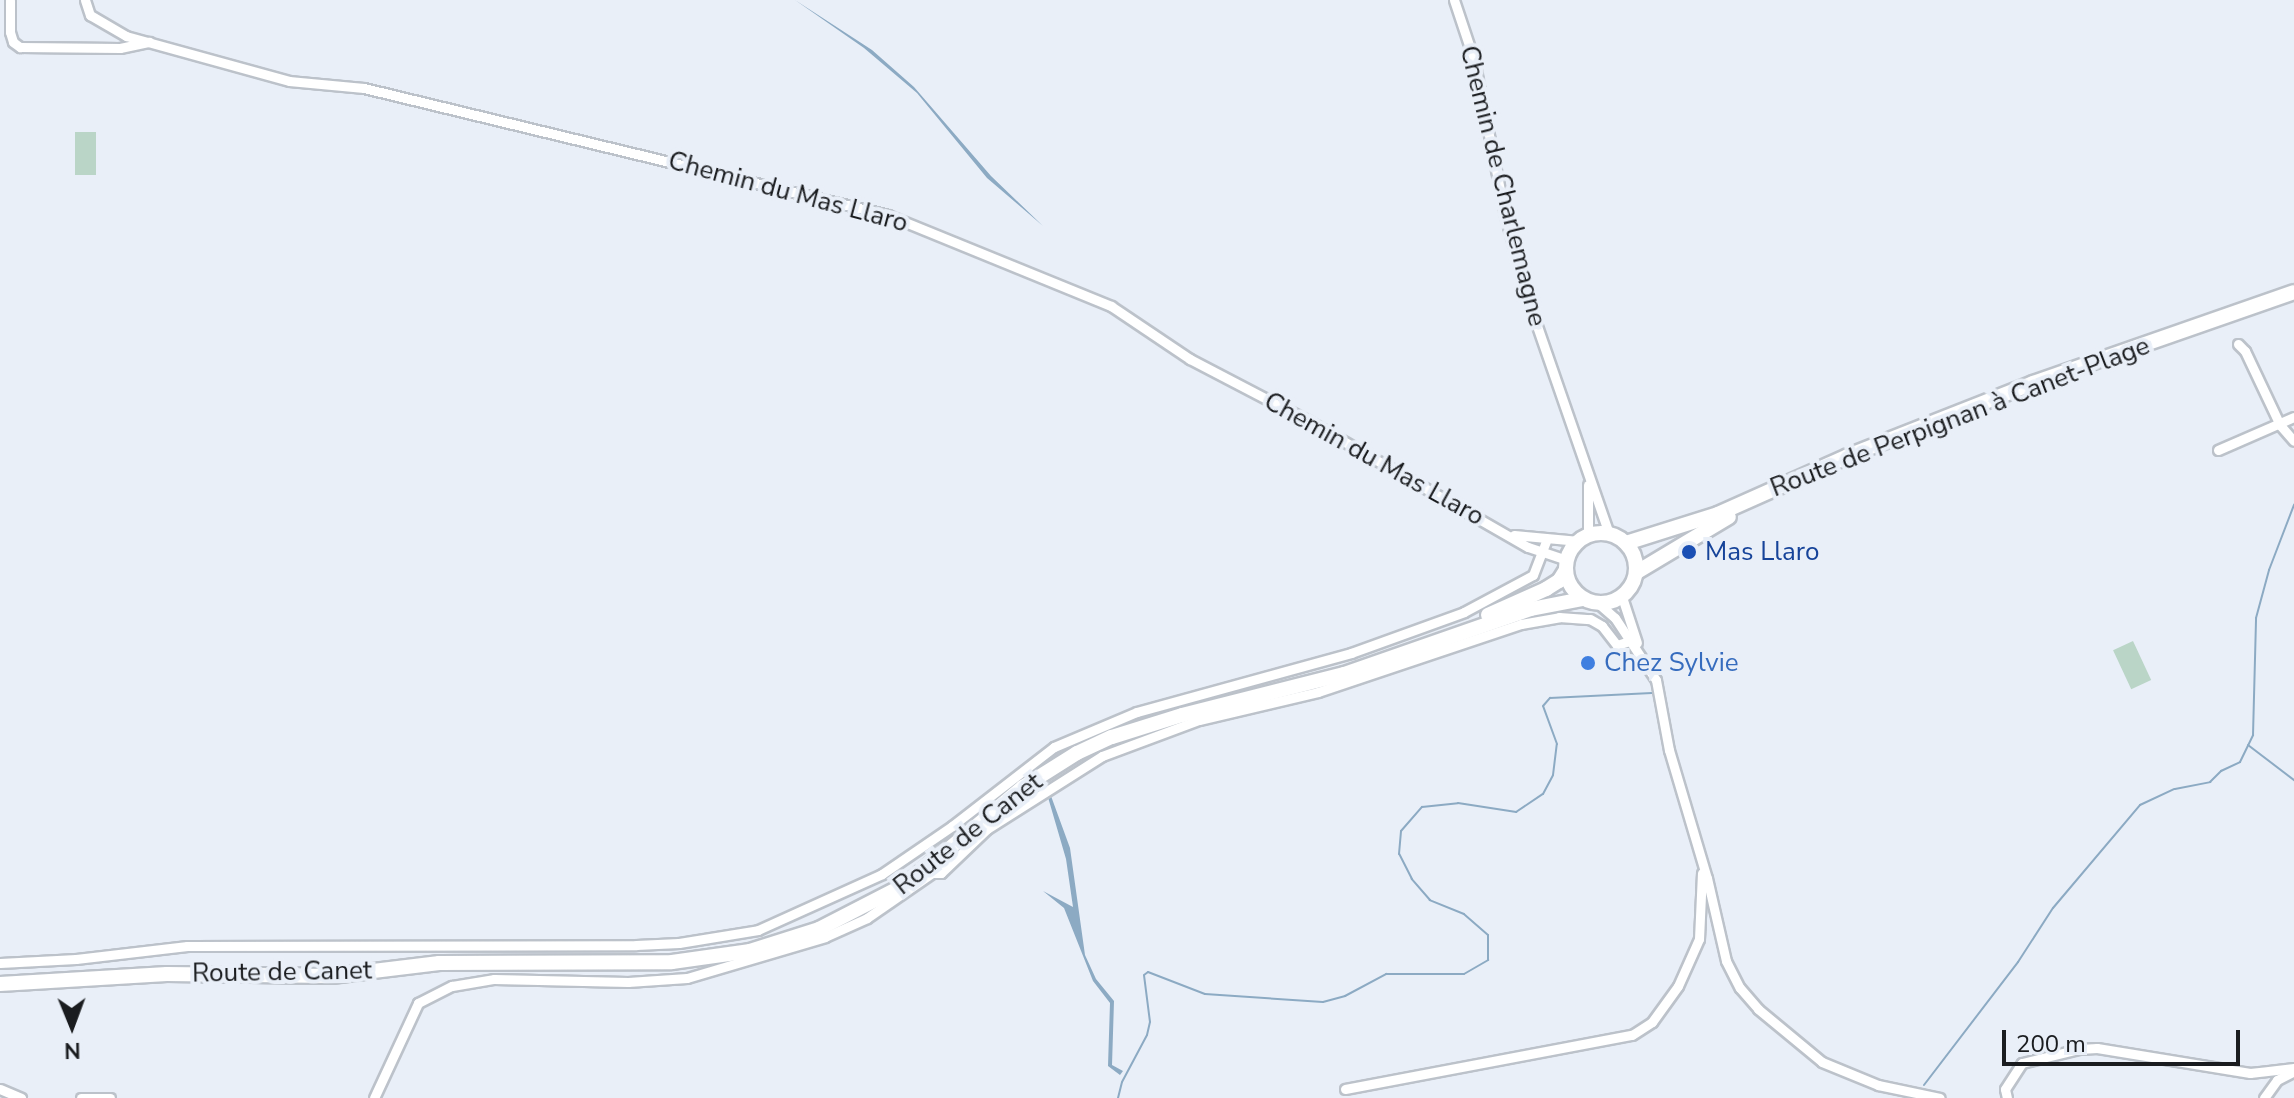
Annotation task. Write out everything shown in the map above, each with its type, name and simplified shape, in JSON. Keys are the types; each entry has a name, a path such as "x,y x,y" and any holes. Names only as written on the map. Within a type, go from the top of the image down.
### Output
{"main road":[{"name":"Route de Perpignan à Canet-Plage","path":"1626,543 1718,514 1848,456 2033,383 2294,292"},
{"name":"Route de Perpignan à Canet-Plage","path":"1637,572 1774,494 1883,448 2037,388 2294,299"},
{"path":"1609,534 1626,543 1633,552 1637,572 1629,590 1622,597 1599,604 1583,599 1571,586 1566,565 1584,538 1609,534"},
{"name":"Route de Canet","path":"0,981 167,969 332,970 466,956 672,956 749,945 818,923 878,893 1018,783 1075,748 1111,731 1179,709 1312,677 1418,643 1546,589 1559,581 1566,565"},
{"name":"Route de Canet","path":"0,981 167,974 332,976 439,963 613,964 708,959 782,943 871,905 929,871 1023,787 1077,753 1112,737 1182,715 1344,674 1531,609 1583,599"}],"street":[{"name":"Chemin du Mas Llaro","path":"10,0 10,32 13,42 20,47 120,48 149,41"},
{"name":"Chemin du Mas Llaro","path":"85,0 90,15 126,36 289,81 364,88 888,215 1111,306 1190,359 1305,419 1528,547 1542,550 1566,565"},
{"name":"Chemin de Charlemagne","path":"1454,0 1474,60 1505,215 1527,297 1609,534"},
{"path":"2238,344 2245,351 2280,425 2294,441"},
{"path":"2218,450 2294,417"},
{"name":"Chemin de Charlemagne","path":"1583,462 1589,493 1584,538"},
{"path":"1507,534 1547,539 1584,538"},
{"path":"0,963 76,959 187,946 636,945 679,943 758,930 882,874 952,826 1019,771 1068,740 1149,708 1351,653 1464,612 1533,575 1547,539"},
{"path":"1622,597 1633,641"},
{"path":"1599,604 1633,641 1656,680 1669,750 1701,857 1726,961 1740,988 1758,1009 1822,1062 1852,1077 1940,1098"},
{"path":"374,1098 410,1016 418,1003 436,993 494,979 628,982 687,978 825,937 867,918 929,871 941,873 987,829 1053,785 1123,746 1235,711 1318,692 1521,624 1577,616 1602,626 1617,645 1633,641"},
{"path":"1345,1089 1632,1035 1652,1022 1678,986 1699,939 1703,892 1701,857"},
{"path":"2007,1098 2005,1089 2022,1063 2079,1049 2097,1048 2250,1073 2294,1070"},
{"path":"2264,1098 2277,1080 2294,1070"},
{"path":"0,1089 21,1098"},
{"path":"81,1098 110,1098"}],"green space":[{"path":"75,132 96,132 96,175 75,175"},
{"path":"2133,641 2151,680 2131,689 2113,650"}],"water":[{"path":"795,0 872,50 914,87 991,176 1043,226 987,178 917,93 864,48"},
{"path":"1047,785 1070,848 1085,955 1096,979 1114,1001 1112,1065 1123,1071 1120,1075 1108,1066 1110,1003 1093,981 1064,908 1043,891 1073,907 1066,859 1045,787"}],"waterway":[{"path":"1924,1085 2018,962 2053,908 2140,805 2175,789 2210,782 2221,771 2240,762 2253,735 2256,618 2269,570 2294,505"},
{"path":"1118,1098 1122,1082 1147,1035 1150,1022 1144,975 1148,972 1205,994 1323,1002 1345,996 1386,974 1464,974 1488,960 1488,935 1464,914 1430,900 1412,879 1399,854 1401,831 1422,807 1458,803 1516,812 1543,794 1553,775 1557,744 1543,706 1550,698 1652,693"},
{"path":"2248,745 2294,780"}],"place":[{"name":"Mas Llaro","path":"1689,552"},
{"name":"Chez Sylvie","path":"1588,663"}]}
